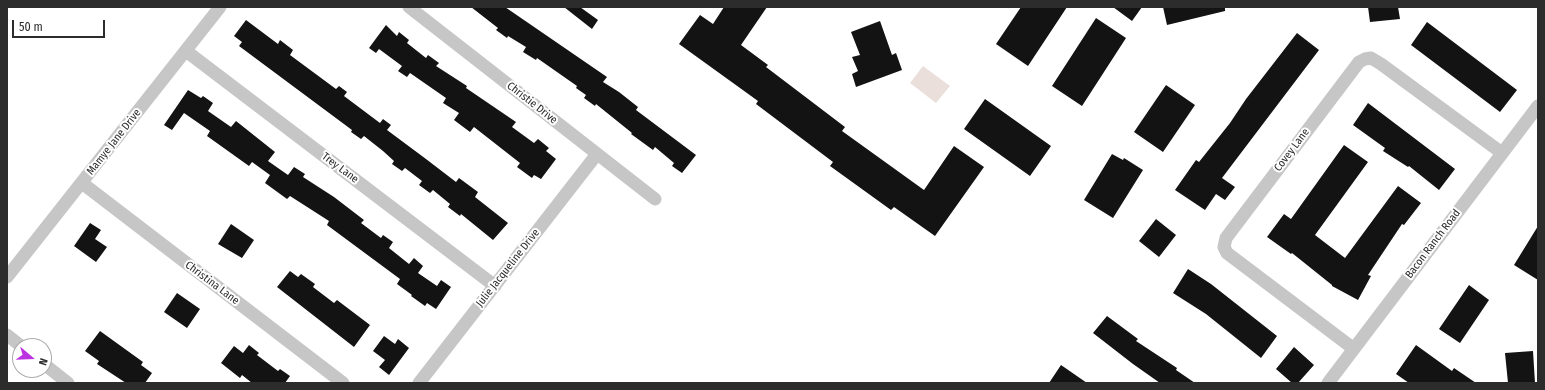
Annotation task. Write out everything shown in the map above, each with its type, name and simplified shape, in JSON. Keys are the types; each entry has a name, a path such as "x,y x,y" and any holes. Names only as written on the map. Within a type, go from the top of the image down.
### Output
{"street":[{"name":"Mamye Jane Drive","path":"7,277 220,7"},
{"name":"Christie Drive","path":"409,7 655,199"},
{"name":"Trey Lane","path":"186,50 495,286"},
{"name":"Covey Lane","path":"1354,349 1227,253 1224,244 1230,232 1359,62 1366,59 1371,58 1381,64 1502,153"},
{"name":"Bacon Ranch Road","path":"1328,383 1538,106"},
{"name":"Julie Jacqueline Drive","path":"419,383 597,154"},
{"name":"Christina Lane","path":"82,183 343,383"},
{"path":"52,370 68,383"}],"shaded area":[{"path":"923,66 950,86 936,103 910,83"}],"building":[{"path":"471,7 505,7 607,77 603,82 619,92 638,107 636,110 696,155 682,173 672,166 674,163 655,147 653,150 631,134 632,133 596,104 595,106 584,98 586,95 576,88 577,86 537,58 536,60 523,52 526,47 508,36 507,38 496,30 498,28"},
{"path":"564,7 580,7 598,20 592,29"},
{"path":"724,7 767,7 741,45 768,65 766,67 845,127 842,131 924,190 954,146 984,167 935,236 894,207 891,210 830,166 833,162 756,104 758,101 679,44 700,15 713,24"},
{"path":"1021,7 1067,7 1028,66 996,44"},
{"path":"1113,7 1142,7 1132,21"},
{"path":"1163,7 1225,7 1225,11 1167,25"},
{"path":"1368,7 1398,7 1400,19 1370,22"},
{"path":"1096,18 1126,38 1082,106 1052,86"},
{"path":"246,20 278,44 280,40 293,50 290,55 336,89 339,86 347,92 344,96 380,123 383,119 391,125 387,130 456,182 459,178 478,192 475,197 508,223 493,240 461,214 460,216 448,207 450,204 433,190 430,193 419,185 422,181 405,168 402,171 392,164 394,161 364,136 361,139 351,132 352,130 239,46 242,42 234,36"},
{"path":"880,21 892,55 896,53 902,70 856,87 852,74 858,71 852,57 860,55 851,32"},
{"path":"1427,22 1517,90 1500,112 1411,45"},
{"path":"386,25 397,36 399,32 409,40 407,43 426,58 428,55 439,63 436,66 467,86 466,88 516,122 512,127 534,143 538,139 549,148 546,151 556,159 541,179 534,175 532,178 517,167 520,163 474,127 470,132 454,120 459,113 443,103 446,98 410,73 407,77 398,71 402,66 379,49 376,53 369,48"},
{"path":"1297,33 1319,50 1222,178 1235,187 1225,200 1216,194 1205,210 1175,190 1196,160 1199,162 1230,123 1246,99"},
{"path":"1166,85 1195,105 1163,152 1134,132"},
{"path":"188,90 201,98 203,96 213,103 208,111 231,127 236,121 275,152 268,161 288,175 294,167 305,174 303,177 334,197 364,220 361,223 381,238 383,235 393,242 389,248 409,264 414,258 423,266 418,273 437,286 441,280 451,287 436,309 427,303 425,306 411,296 412,295 397,284 400,279 327,225 329,221 290,196 287,199 265,183 270,175 252,162 249,166 207,136 210,131 184,113 172,130 164,125"},
{"path":"985,99 1051,146 1030,176 964,129"},
{"path":"1368,103 1455,169 1439,190 1409,166 1408,167 1383,151 1385,148 1353,125"},
{"path":"1344,145 1368,162 1315,235 1345,258 1398,186 1421,203 1404,225 1402,224 1368,275 1371,276 1358,300 1332,286 1292,253 1291,254 1267,237 1284,214 1291,219"},
{"path":"1112,154 1123,160 1124,158 1143,170 1113,218 1084,200"},
{"path":"1156,219 1176,235 1159,257 1139,241"},
{"path":"90,223 101,230 95,239 107,247 96,262 74,246"},
{"path":"231,224 254,240 242,258 218,244"},
{"path":"1538,226 1538,280 1514,265"},
{"path":"1188,269 1211,284 1277,336 1261,358 1206,314 1173,293"},
{"path":"290,271 298,277 301,274 315,284 313,287 334,303 337,300 370,325 354,347 277,287"},
{"path":"1469,285 1489,300 1460,343 1439,329"},
{"path":"177,293 200,309 187,328 164,312"},
{"path":"1107,316 1138,339 1136,341 1177,368 1176,370 1195,383 1160,383 1133,364 1093,333"},
{"path":"100,331 143,362 141,365 152,373 145,383 126,383 97,364 99,361 85,351"},
{"path":"384,336 395,344 398,339 409,348 389,375 379,367 385,360 373,351"},
{"path":"249,345 259,353 257,355 278,371 280,369 290,376 285,383 252,383 242,375 240,378 221,363 234,346 243,353"},
{"path":"1416,345 1452,371 1454,368 1476,383 1409,383 1396,374"},
{"path":"1294,347 1314,365 1298,383 1292,383 1276,369"},
{"path":"1533,351 1535,383 1508,383 1505,353"},
{"path":"1061,365 1087,383 1049,383"}]}
